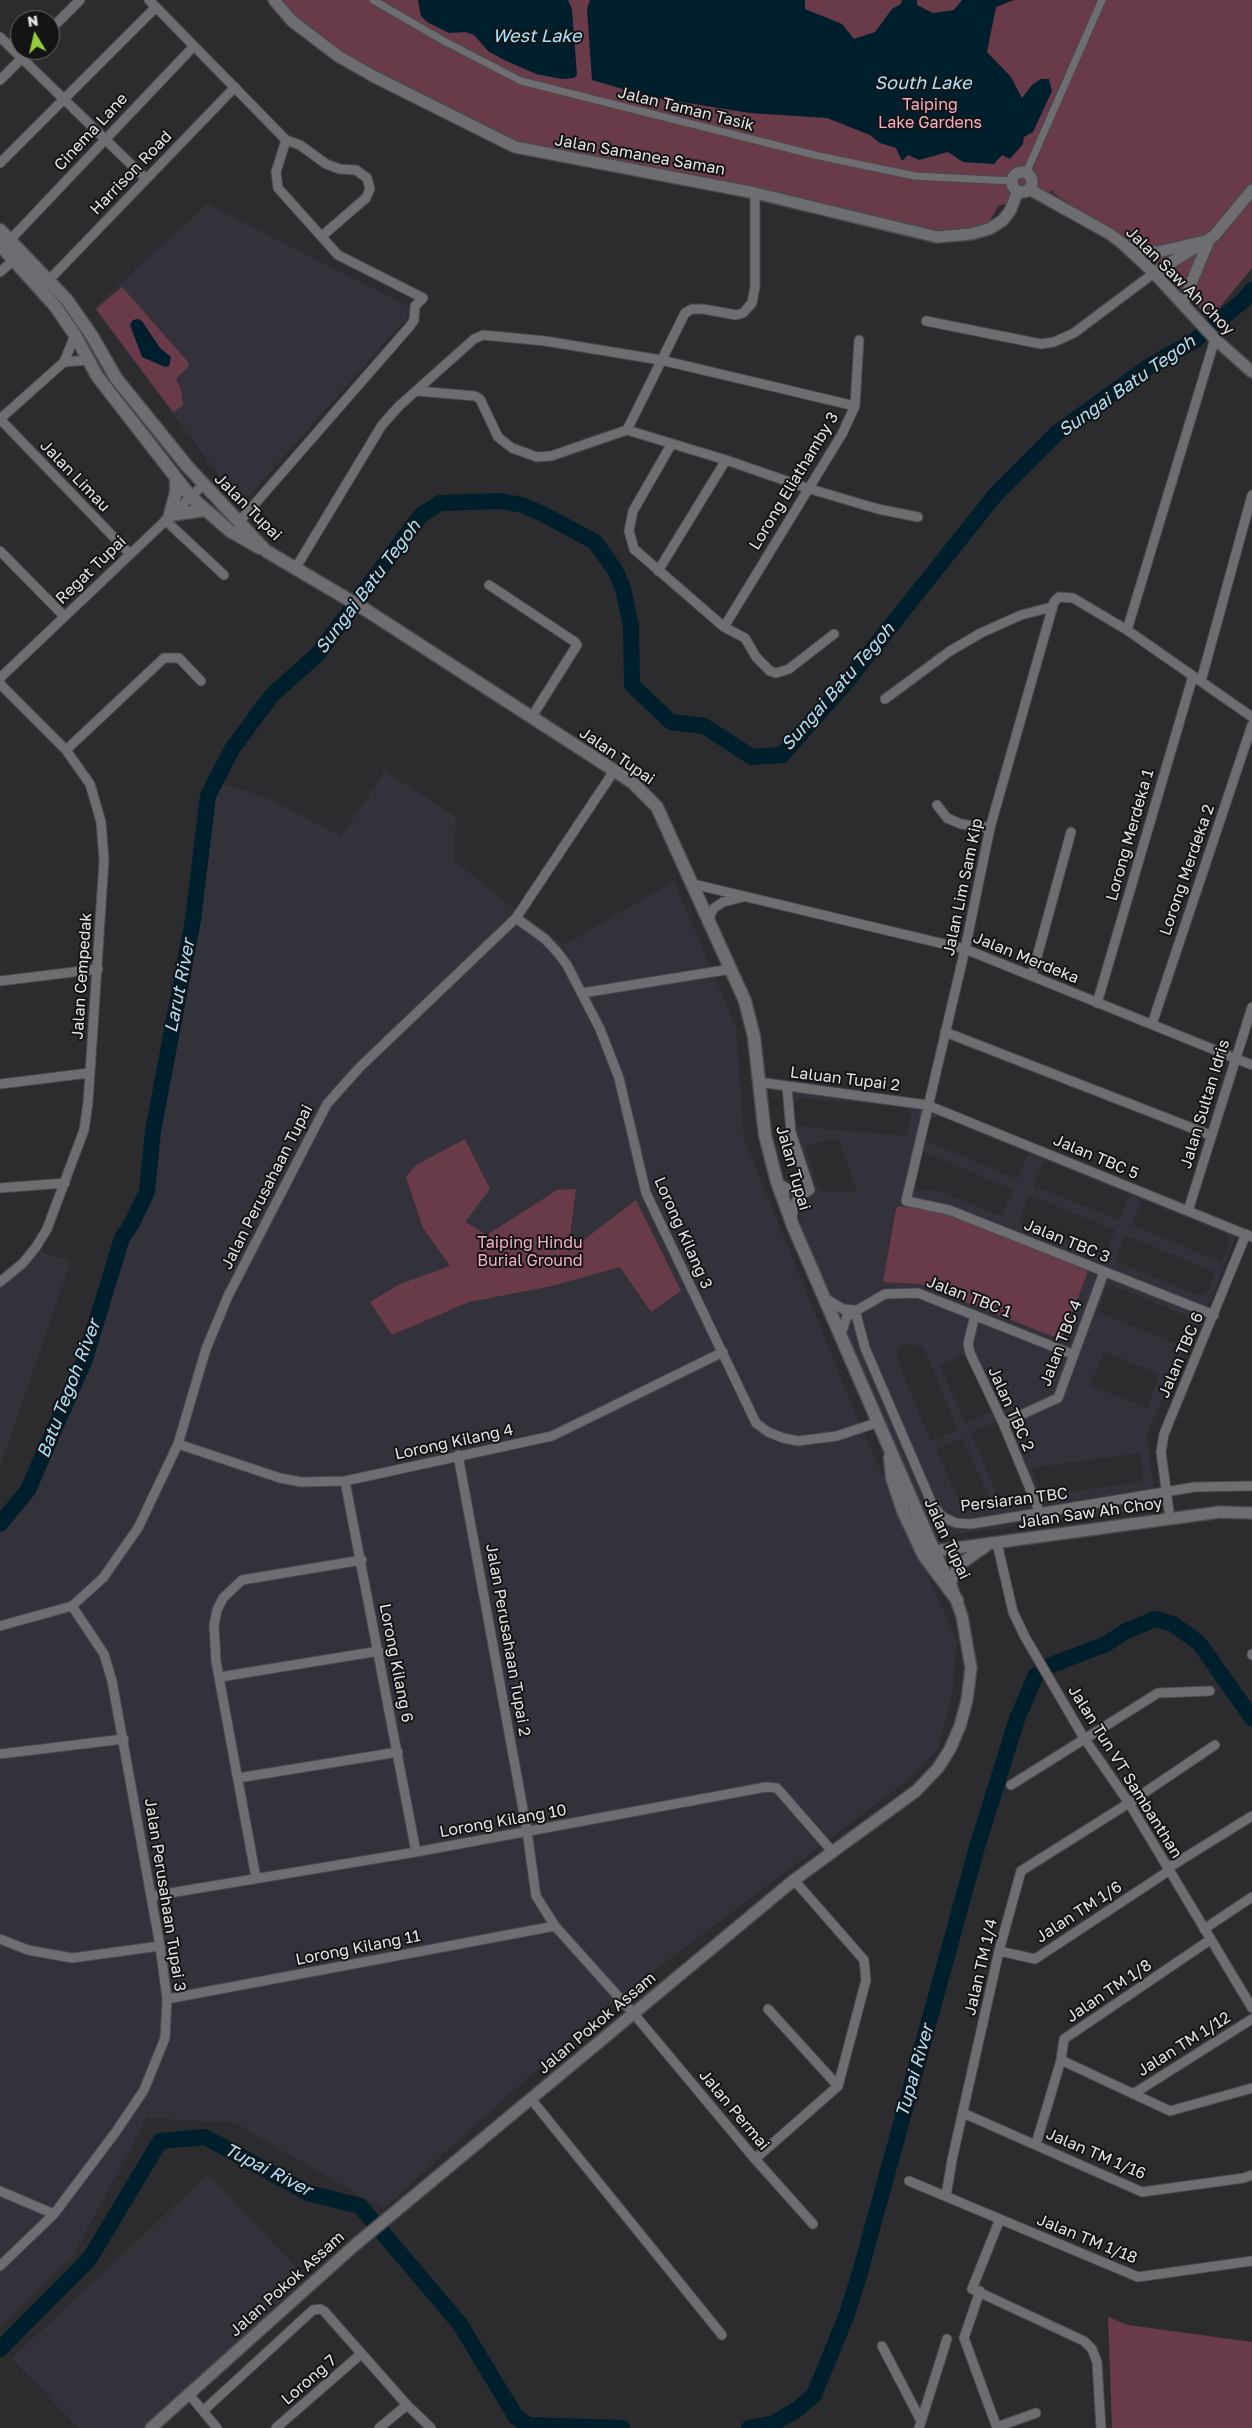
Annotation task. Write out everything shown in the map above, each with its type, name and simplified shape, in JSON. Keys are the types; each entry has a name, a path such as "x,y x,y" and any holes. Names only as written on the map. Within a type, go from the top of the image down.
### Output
{"main road":[{"name":"Jalan Tupai","path":"0,230 5,242 18,256 50,279 81,319 116,378 204,485 266,551 372,614 614,771 645,793 657,806 732,969 751,1019 765,1135 777,1182 792,1226 889,1443 934,1551"},
{"path":"18,256 75,335 111,395 191,497 242,540 266,551"},
{"path":"176,478 176,492 168,518 205,510"},
{"path":"889,1443 892,1478 904,1511 924,1556 957,1600"}],"street":[{"path":"60,20 80,0"},
{"path":"149,0 286,140 300,146 326,164 362,173 370,189 366,198 322,236"},
{"name":"Jalan Samanea Saman","path":"274,0 292,21 338,56 373,76 516,147 755,193 937,237 971,234 989,229 1006,216 1024,190"},
{"name":"Jalan Taman Tasik","path":"373,0 444,42 521,81 819,156 915,176 1012,181"},
{"path":"1026,173 1102,0"},
{"path":"0,163 156,7"},
{"path":"0,37 10,47"},
{"name":"Cinema Lane","path":"5,242 194,46"},
{"path":"0,80 20,60"},
{"path":"24,60 146,179"},
{"name":"Harrison Road","path":"50,279 234,87"},
{"path":"238,522 410,326 414,320 415,306 423,298 344,259 278,188 276,172 286,140"},
{"path":"1026,173 1032,180 1024,190 1014,188 1012,181 1017,174 1026,173"},
{"name":"Jalan Saw Ah Choy","path":"1024,190 1110,234 1129,249 1213,336 1252,372"},
{"path":"926,321 1041,344 1054,342 1074,333 1154,273 1209,240 1220,230 1252,190"},
{"path":"627,430 685,313 692,309 703,308 736,315 743,313 752,303 755,287 755,193"},
{"path":"1129,249 1158,252 1209,240"},
{"path":"1183,303 1209,240"},
{"path":"0,272 18,256"},
{"path":"0,419 64,362 75,335"},
{"path":"295,569 382,425 399,406 474,339 483,335 545,341 661,360 855,406"},
{"path":"1126,630 1213,336"},
{"name":"Lorong Eliathamby 3","path":"724,627 807,488 842,434 855,406 859,340"},
{"path":"64,362 89,360"},
{"path":"417,390 475,396 480,399 498,437 512,448 537,457 551,456 627,430 671,445 726,460 807,488 878,509 918,517"},
{"name":"Jalan Limau","path":"0,419 129,553"},
{"path":"671,445 632,511 629,531 634,549 724,627 745,638 762,665 776,673 789,669 834,634"},
{"path":"658,571 726,460"},
{"name":"Regat Tupai","path":"0,678 129,553 204,485"},
{"path":"1197,678 1252,495"},
{"path":"168,518 224,575"},
{"path":"0,551 64,616"},
{"path":"489,585 575,642 577,646 531,718"},
{"path":"885,699 950,652 981,633 1021,615 1052,607 1059,597 1072,598 1126,630 1252,717"},
{"name":"Jalan Lim Sam Kip","path":"906,1201 965,949 990,828 1052,607"},
{"path":"66,750 164,658 179,658 201,681"},
{"name":"Lorong Merdeka 1","path":"1097,1002 1197,678"},
{"name":"Jalan Cempedak","path":"0,684 66,750 90,784 103,839 102,907 98,969 84,1130 47,1229 23,1263 0,1282"},
{"name":"Lorong Merdeka 2","path":"1152,1024 1252,726"},
{"name":"Jalan Perusahaan Tupai","path":"0,1626 72,1606 102,1578 138,1528 178,1444 206,1349 228,1296 327,1104 359,1068 516,918 614,771"},
{"path":"937,805 947,818 961,824 990,828"},
{"path":"1032,975 1070,832"},
{"name":"Jalan Merdeka","path":"693,884 750,896 965,949 1252,1065"},
{"path":"708,919 714,908 724,902 750,896"},
{"name":"Lorong Kilang 3","path":"516,918 544,939 558,953 582,993 600,1029 619,1078 646,1193 756,1423 768,1432 790,1440 837,1436 879,1422"},
{"path":"0,981 98,969"},
{"path":"582,993 732,969"},
{"name":"Jalan Sultan Idris","path":"1188,1211 1234,1058 1252,1007"},
{"path":"945,1032 1210,1135"},
{"path":"0,1084 89,1073"},
{"name":"Laluan Tupai 2","path":"758,1082 927,1105"},
{"path":"787,1087 790,1132 810,1190 805,1192 794,1205 792,1226"},
{"name":"Jalan TBC 5","path":"927,1105 1249,1235"},
{"path":"777,1182 790,1190 805,1192"},
{"path":"0,1188 65,1184"},
{"name":"Jalan TBC 3","path":"906,1201 949,1210 1214,1314"},
{"name":"Jalan TBC 6","path":"1170,1518 1161,1452 1164,1434 1249,1235"},
{"name":"Jalan TBC 4","path":"1003,1423 1058,1398 1072,1354 1104,1272"},
{"name":"Jalan TBC 1","path":"855,1310 885,1294 918,1292 1072,1354"},
{"path":"824,1297 843,1309 855,1310"},
{"path":"841,1334 847,1316 855,1310"},
{"name":"Persiaran TBC","path":"855,1310 865,1348 932,1506 943,1517 956,1523 971,1524 1166,1491 1221,1485 1252,1486"},
{"name":"Jalan TBC 2","path":"975,1315 968,1344 970,1353 1003,1423 1040,1513"},
{"name":"Lorong Kilang 4","path":"178,1444 280,1478 301,1482 346,1481 552,1436 723,1352"},
{"name":"Jalan Perusahaan Tupai 2","path":"458,1455 527,1832 536,1896 555,1926"},
{"name":"Lorong Kilang 6","path":"346,1481 416,1852"},
{"name":"Jalan Saw Ah Choy","path":"934,1551 1220,1512 1252,1513"},
{"path":"950,1583 959,1565 993,1543"},
{"name":"Jalan Tun VT Sambanthan","path":"993,1543 1013,1612 1025,1637 1084,1738 1129,1803 1252,2008"},
{"name":"Jalan Tupai","path":"934,1551 957,1600"},
{"path":"256,1878 216,1661 214,1625 223,1598 231,1588 242,1580 362,1560"},
{"name":"Jalan Pokok Assam","path":"151,2428 355,2245 794,1880 916,1791 938,1768 950,1749 967,1700 971,1668 968,1643 957,1600"},
{"name":"Jalan Perusahaan Tupai 3","path":"0,2266 54,2214 144,2090 165,2038 167,1999 160,1946 110,1668 104,1654 72,1606"},
{"path":"220,1677 379,1651"},
{"path":"1011,1785 1158,1693 1210,1692"},
{"path":"0,1754 124,1739"},
{"name":"Jalan TM 1/4","path":"946,2196 999,1951 1021,1871 1215,1746"},
{"path":"238,1778 398,1752"},
{"name":"Lorong Kilang 10","path":"152,1896 416,1852 766,1788 777,1788 832,1851"},
{"name":"Jalan TM 1/6","path":"999,1951 1034,1959 1252,1816"},
{"path":"755,2159 838,2086 866,1980 864,1960 794,1880"},
{"path":"1204,1928 1252,1897"},
{"name":"Lorong Kilang 11","path":"167,1999 555,1926"},
{"name":"Jalan Permai","path":"555,1926 634,2014 755,2159 813,2224"},
{"path":"0,1939 28,1950 72,1958 160,1946"},
{"name":"Jalan TM 1/8","path":"1036,2144 1061,2060 1064,2039 1210,1940"},
{"path":"768,2009 838,2086"},
{"name":"Jalan TM 1/12","path":"1133,2094 1252,2019"},
{"path":"1061,2060 1170,2111 1252,2088"},
{"path":"531,2099 722,2335"},
{"name":"Jalan TM 1/16","path":"963,2113 1142,2192 1244,2178 1252,2175"},
{"name":"Jalan TM 1/18","path":"909,2181 1138,2276 1252,2261"},
{"path":"0,2191 54,2214"},
{"path":"1000,2219 972,2289 980,2291 1084,2341 1092,2350 1096,2362 1101,2428"},
{"path":"980,2291 964,2338 997,2428 1036,2413"},
{"path":"203,2411 314,2310 324,2311 407,2405 431,2428"},
{"path":"919,2423 947,2339"},
{"path":"882,2346 919,2423"},
{"name":"Lorong 7","path":"276,2428 361,2354"},
{"path":"188,2394 217,2428"},
{"path":"379,2428 407,2405"}],"shaded area":[{"path":"207,204 408,306 410,314 241,505 94,308"},
{"path":"385,771 456,817 454,860 503,900 564,945 674,881 736,1027 744,1138 854,1410 957,1641 952,1696 938,1750 909,1779 600,2012 383,2209 235,2123 147,2118 73,2256 0,2327 0,1532 29,1495 85,1359 131,1225 147,1192 214,781 265,797 341,836"},
{"path":"790,1092 912,1105 1236,1234 1211,1301 1184,1350 1147,1434 1156,1508 933,1537 803,1233 798,1204 803,1195 813,1192 793,1136","holes":["799,1098 906,1107 911,1115 906,1136 795,1126 793,1104","938,1116 1028,1153 1017,1179 926,1141 930,1120","830,1139 839,1141 857,1192 825,1192 819,1188 805,1146","923,1152 1014,1190 1001,1216 940,1191 918,1190 916,1186","1044,1160 1129,1195 1119,1220 1034,1186","1029,1195 1115,1230 1105,1255 1019,1221","1142,1200 1226,1234 1230,1242 1221,1262 1132,1225","1125,1235 1215,1272 1208,1292 1201,1296 1115,1261","1113,1286 1187,1316 1191,1325 1183,1346 1098,1312 1105,1290","906,1344 923,1346 958,1430 931,1441 897,1359 897,1348","1104,1352 1159,1374 1147,1408 1090,1385","961,1355 967,1356 992,1412 965,1423 940,1365","999,1421 1028,1492 1027,1501 1001,1504 971,1432","962,1438 994,1507 969,1511 963,1508 936,1449","1140,1453 1143,1476 1139,1482 1047,1495 1040,1490 1031,1468"]},
{"path":"39,1251 71,1262 0,1467 0,1283"},
{"path":"208,2174 306,2277 145,2428 78,2428 12,2358"}],"green space":[{"name":"Taiping Lake Gardens","path":"279,0 1252,0 1252,268 1210,319 1150,257 1053,193 1054,190 998,206 988,224 976,230 941,235 516,145 368,68 310,31"},
{"path":"122,287 188,362 189,366 176,379 181,389 183,405 173,412 96,309"},
{"name":"Taiping Hindu Burial Ground","path":"465,1139 490,1189 465,1222 487,1235 557,1190 576,1189 568,1252 636,1200 681,1291 651,1312 620,1267 552,1286 469,1302 392,1335 370,1302 400,1284 450,1266 423,1228 406,1177 416,1165"},
{"path":"898,1206 947,1213 1088,1271 1062,1340 920,1284 883,1282"},
{"path":"1108,2317 1128,2325 1252,2342 1252,2428 1112,2428"}],"water":[{"name":"West Lake","path":"418,0 568,0 572,9 577,75 574,78 562,79 536,74 504,60 488,51 474,35 465,32 449,33 427,22 421,16"},
{"name":"South Lake","path":"590,0 805,0 805,9 842,24 854,39 875,32 892,9 901,4 902,0 917,0 917,5 933,13 954,10 962,0 1014,0 996,7 987,52 1011,77 1022,98 1032,85 1041,79 1049,79 1052,91 1033,132 1024,137 1023,144 1010,159 1002,155 994,164 963,162 948,152 919,160 908,155 902,161 896,148 880,143 870,135 827,118 750,113 650,97 592,80 587,9"},
{"path":"138,319 142,321 160,348 171,357 169,366 165,367 142,357 130,325 133,320"}],"waterway":[{"name":"Sungai Batu Tegoh","path":"0,1524 28,1490 85,1359 122,1238 131,1225 147,1192 153,1131 193,920 208,796 232,749 272,695 318,654 420,516 440,503 501,501 522,505 545,515 595,542 615,570 623,588 631,627 632,685 671,722 704,726 752,757 782,755 843,686 996,494 1058,432 1151,365 1194,341 1244,300 1252,290"},
{"path":"1051,1665 1106,1644 1126,1631 1155,1619 1173,1624 1199,1643 1252,1718"},
{"name":"Tupai River","path":"749,2428 774,2423 798,2409 814,2395 847,2314 977,1847 1017,1719 1036,1675"},
{"name":"Tupai River","path":"0,2349 90,2258 160,2141 205,2137 308,2193 360,2206 460,2324 516,2417 528,2425 622,2428"}],"water label":[{"name":"Larut River","path":"180,986"},
{"name":"Batu Tegoh River","path":"69,1389"}]}
